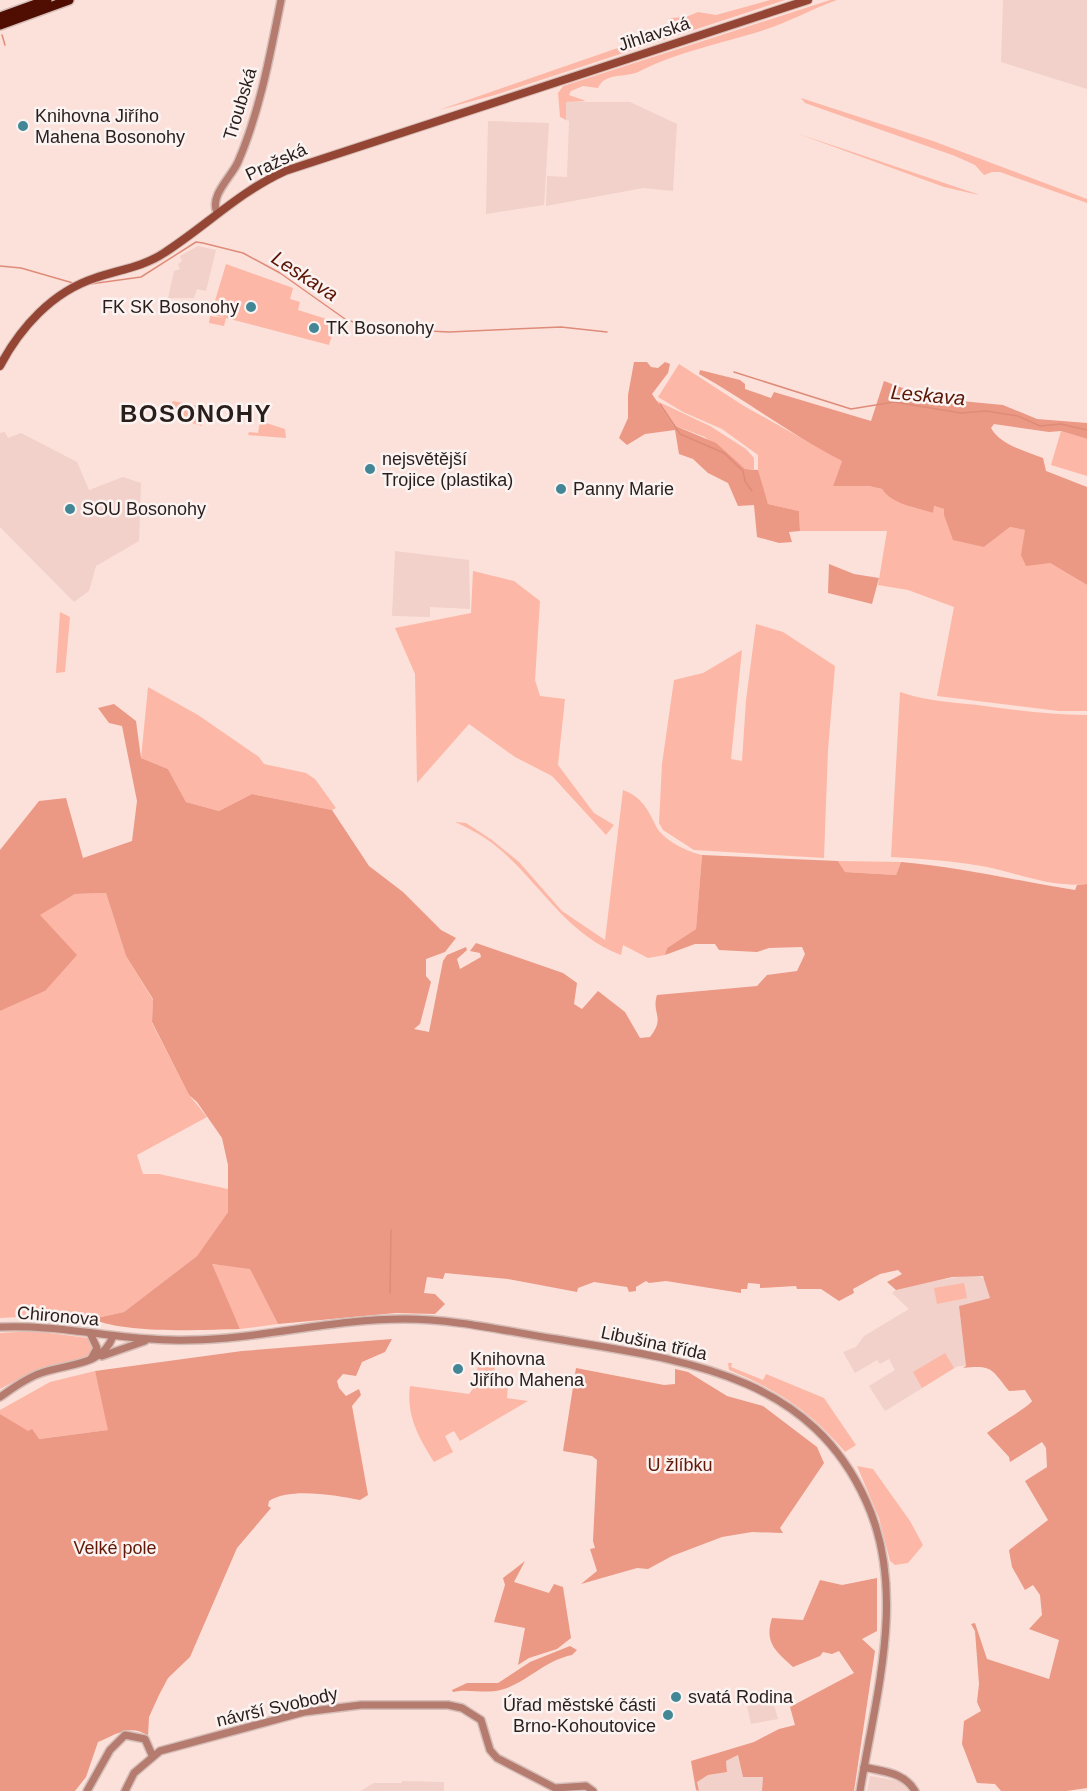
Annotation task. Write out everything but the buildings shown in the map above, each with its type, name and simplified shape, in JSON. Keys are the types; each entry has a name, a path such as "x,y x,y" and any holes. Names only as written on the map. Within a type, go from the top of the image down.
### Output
{"highway":[{"path":"0,17 46,0"},
{"path":"0,25 69,0"}],"main road":[{"name":"Jihlavská","path":"612,63 808,0"},
{"name":"Pražská","path":"0,366 23,329 69,290 82,282 154,259 262,182 317,158 612,63"}],"street":[{"name":"Troubská","path":"218,212 216,199 238,160 259,101 281,0"},
{"name":"Libušina třída","path":"113,1336 150,1340 216,1339 392,1319 438,1320 504,1329 710,1370 751,1385 787,1404 821,1432 850,1470 867,1503 879,1538 886,1570 888,1604 860,1791"},
{"name":"Chironova","path":"0,1327 42,1327 113,1336"},
{"path":"88,1361 97,1348 90,1333"},
{"path":"88,1361 105,1352 113,1336"},
{"path":"0,1397 43,1372 88,1361 150,1340"},
{"name":"návrší Svobody","path":"152,1755 169,1748 327,1708 361,1705 448,1706 462,1708 481,1720 490,1750 497,1758 555,1788 586,1786 593,1791"},
{"path":"87,1791 110,1750 125,1735 145,1739 152,1755 134,1773 125,1791"},
{"path":"864,1767 898,1774 909,1782 915,1791"}],"shaded area":[{"path":"770,0 785,0 495,95 439,110 658,34 665,29 670,18 686,17 698,12 716,15"},
{"path":"830,0 837,0 764,30 684,53 633,74 610,77 598,88 583,86 571,91 569,95 586,101 566,102 566,120 560,117 558,93 563,86"},
{"path":"1003,0 1087,0 1087,89 1001,62"},
{"path":"801,98 933,141 1087,199 1087,203 1000,172 984,175 975,165 955,156 805,103"},
{"path":"566,102 630,102 677,124 673,191 643,188 546,206 547,176 567,177 569,121 566,120"},
{"path":"488,121 549,123 544,205 486,214"},
{"path":"796,133 977,194 979,195 944,187"},
{"path":"198,246 216,250 206,291 197,289 194,298 168,298 174,271 180,269 178,264 182,261 180,256"},
{"name":"FK SK Bosonohy","path":"226,264 293,288 290,299 300,302 298,310 336,322 329,345 226,318 224,326 209,323 210,316 224,318 211,314"},
{"path":"679,364 744,406 842,461 833,486 869,486 882,489 892,499 912,507 933,513 933,506 944,509 984,547 1010,527 1026,530 1022,555 1050,563 1087,585 1087,711 1059,711 937,696 954,607 908,590 878,585 887,531 800,531 799,511 768,504 758,477 758,455 722,429 683,412 658,397"},
{"path":"655,400 710,426 746,449 754,458 754,469 745,469 705,437 673,425"},
{"path":"173,401 204,407 202,426 165,415"},
{"path":"260,421 285,429 286,438 248,435 249,432 258,433"},
{"path":"1061,431 1087,439 1087,476 1051,465"},
{"name":"SOU Bosonohy","path":"5,432 8,438 21,433 77,462 89,490 123,477 141,483 139,541 96,566 89,591 74,602 0,527 0,433"},
{"path":"395,551 469,560 470,609 430,607 430,617 392,616"},
{"path":"473,571 514,581 540,601 535,680 540,696 565,699 558,765 594,813 614,825 606,835 552,776 515,757 469,724 417,783 415,674 395,628 471,613"},
{"path":"60,612 70,617 65,672 56,673"},
{"path":"756,624 783,632 835,666 828,750 824,858 694,850 663,830 659,823 662,764 674,680 703,673 742,650 731,759 742,761 746,700"},
{"path":"148,687 198,715 259,757 264,764 306,773 315,779 336,808 332,810 252,794 219,811 186,802 168,769 141,758"},
{"path":"900,692 948,702 1032,712 1087,715 1087,884 1061,884 1036,880 963,863 891,857"},
{"path":"623,790 640,801 665,837 684,849 702,855 696,929 667,948 665,955 648,958 623,945 621,955 600,945 567,919 509,857 474,831 455,822 466,823 492,840 519,862 562,911 605,940"},
{"path":"838,861 901,862 896,875 845,872"},
{"path":"106,893 126,956 153,1000 152,1023 189,1095 207,1117 137,1155 143,1174 159,1174 228,1189 228,1212 197,1256 124,1312 92,1319 39,1316 0,1318 0,1011 45,991 39,915 75,894"},
{"path":"211,1264 250,1268 278,1324 240,1329"},
{"path":"973,1274 986,1279 990,1298 959,1306 966,1366 958,1366 885,1411 869,1386 895,1370 889,1359 880,1364 877,1360 855,1373 843,1352 856,1347 864,1336 909,1309 892,1293 898,1288"},
{"path":"964,1283 967,1298 937,1304 934,1288"},
{"path":"34,1331 88,1338 92,1351 87,1357 34,1371 0,1389 0,1333"},
{"path":"945,1353 954,1368 922,1388 913,1372"},
{"path":"479,1358 496,1361 493,1379 498,1380 498,1384 508,1386 507,1398 528,1401 460,1441 454,1431 445,1436 453,1452 434,1462 412,1417 410,1386 469,1394 475,1386"},
{"path":"728,1363 732,1363 731,1367 763,1380 766,1374 824,1398 856,1445 845,1452 819,1425 793,1404 763,1386 729,1370"},
{"path":"95,1371 109,1430 38,1439 0,1414 0,1410 50,1382"},
{"path":"857,1466 873,1469 910,1521 923,1545 908,1563 895,1565 890,1561 879,1518"},
{"path":"773,1702 778,1719 751,1724 747,1706"},
{"path":"738,1755 743,1776 763,1777 762,1791 699,1791 696,1782 708,1775 727,1772 726,1761"},
{"path":"870,1776 899,1781 911,1791 867,1791"},
{"path":"402,1781 444,1782 444,1791 360,1791 374,1783 402,1783"}],"green space":[{"path":"634,362 647,362 651,367 658,368 665,362 670,364 668,373 652,394 673,425 716,443 745,469 758,470 768,504 799,511 800,531 789,532 792,542 779,543 757,537 754,505 738,506 728,483 708,473 693,459 679,454 675,430 645,434 627,445 619,438 628,418 628,395"},
{"path":"700,370 740,380 745,384 745,389 771,398 774,392 871,421 884,381 929,398 1003,405 1037,419 1087,423 1087,439 1061,431 1049,432 994,424 991,428 1007,443 1043,458 1046,471 1087,487 1087,585 1050,563 1026,566 1021,555 1025,530 1010,527 984,547 953,540 944,509 934,506 933,513 912,507 892,499 882,489 869,486 833,486 842,461 699,374"},
{"path":"829,564 854,574 879,578 872,604 828,593"},
{"path":"114,704 136,721 141,758 168,769 186,802 219,811 252,794 332,810 369,866 403,892 441,930 456,938 445,952 426,959 426,976 431,982 420,1024 414,1029 429,1032 443,961 447,955 466,947 467,950 457,959 460,969 481,957 480,953 470,951 476,943 563,973 577,983 574,1004 582,1009 598,991 625,1012 640,1038 650,1037 657,1025 657,995 757,986 767,975 797,971 805,954 802,947 769,948 757,952 719,950 715,944 695,944 665,955 667,948 696,929 702,855 838,861 845,872 896,875 901,862 1075,890 1077,885 1087,884 1087,1788 1067,1791 1001,1791 995,1784 977,1783 962,1744 964,1721 981,1711 977,1702 979,1684 975,1631 971,1624 975,1623 987,1659 1049,1679 1059,1640 1029,1629 1042,1615 1040,1595 1033,1585 1025,1590 1012,1567 1009,1550 1048,1520 1025,1481 1047,1467 1046,1448 1042,1442 1010,1462 1009,1457 987,1433 1032,1401 1025,1390 1009,1391 994,1373 986,1368 963,1368 966,1366 959,1306 990,1298 983,1276 952,1277 896,1290 887,1282 902,1274 898,1270 880,1274 853,1289 854,1293 839,1301 821,1289 797,1289 796,1286 760,1288 760,1284 748,1283 747,1289 741,1289 741,1293 666,1281 649,1283 646,1281 636,1287 636,1291 629,1292 627,1287 594,1282 578,1288 577,1292 508,1279 445,1273 443,1279 427,1277 424,1293 435,1294 445,1304 435,1314 396,1313 278,1324 250,1269 212,1264 240,1329 144,1329 107,1324 92,1319 124,1312 197,1256 228,1212 228,1165 222,1138 197,1102 189,1095 152,1022 153,999 126,956 106,893 75,894 40,915 77,955 45,991 0,1011 0,850 39,801 66,798 83,858 132,841 137,801 122,726 109,723 98,708"},
{"name":"Velké pole","path":"392,1339 385,1352 362,1362 356,1376 343,1374 337,1381 339,1388 346,1396 359,1389 361,1395 352,1406 368,1495 360,1500 326,1494 300,1493 288,1494 269,1501 268,1506 271,1508 237,1548 190,1657 168,1678 159,1695 149,1717 148,1736 142,1732 129,1730 98,1742 86,1777 75,1791 0,1791 0,1414 28,1431 32,1429 39,1439 108,1430 95,1371 242,1351"},
{"name":"U žlíbku","path":"576,1368 664,1385 675,1384 675,1369 688,1372 727,1396 763,1406 817,1447 824,1463 780,1528 783,1533 752,1532 722,1537 672,1556 648,1569 637,1568 581,1584 597,1571 590,1549 595,1548 593,1541 597,1460 592,1456 563,1451"},
{"path":"525,1561 514,1582 549,1593 554,1584 563,1587 571,1638 557,1649 529,1658 518,1665 525,1628 494,1622 505,1585 503,1578"},
{"path":"877,1578 877,1631 862,1639 875,1651 854,1791 762,1791 763,1777 743,1777 738,1755 726,1761 727,1772 708,1775 697,1782 699,1791 696,1790 691,1761 754,1742 779,1729 795,1725 790,1707 854,1673 839,1651 832,1654 823,1652 820,1656 793,1667 773,1646 770,1634 772,1618 803,1620 820,1580 842,1585"},
{"path":"570,1646 577,1650 572,1655 554,1661 504,1689 453,1692 452,1690 467,1683 498,1683 530,1662"}],"waterway":[{"path":"2,35 5,45"},
{"name":"Leskava","path":"83,285 141,277 196,242 243,253 280,273 345,319 370,328 449,332 561,327 607,332"},
{"name":"Leskava","path":"0,266 21,268 73,283"},
{"name":"Leskava","path":"734,372 851,409 894,402 961,413 986,411 1018,416 1040,426 1061,424 1087,430"},
{"path":"660,404 680,434 724,453 743,471 745,481 752,491"},
{"path":"390,1293 391,1230"}],"place":[{"name":"Knihovna Jiřího Mahena Bosonohy","path":"23,126"},
{"name":"FK SK Bosonohy","path":"251,307"},
{"name":"TK Bosonohy","path":"314,328"},
{"name":"nejsvětější Trojice (plastika)","path":"370,469"},
{"name":"Panny Marie","path":"561,489"},
{"name":"SOU Bosonohy","path":"70,509"},
{"name":"Knihovna Jiřího Mahena","path":"458,1369"},
{"name":"svatá Rodina","path":"676,1697"},
{"name":"Úřad městské části Brno-Kohoutovice","path":"668,1715"}],"district":[{"name":"BOSONOHY","path":"196,414"}]}
